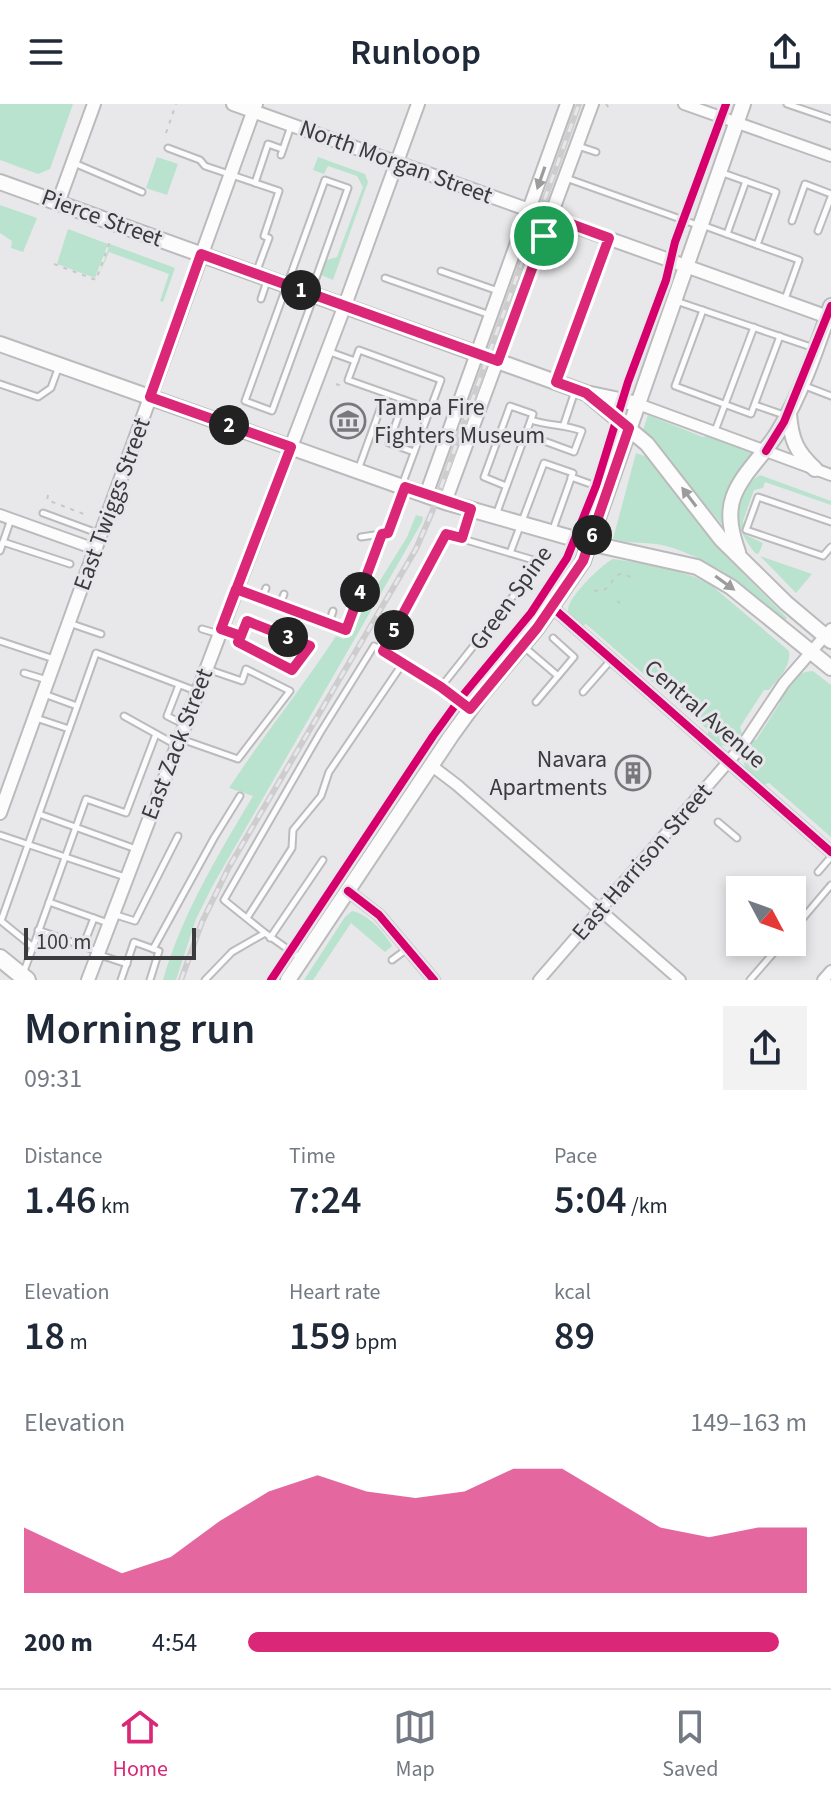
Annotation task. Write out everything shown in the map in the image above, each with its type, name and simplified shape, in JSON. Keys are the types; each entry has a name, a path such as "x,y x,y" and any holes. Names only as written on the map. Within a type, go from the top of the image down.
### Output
{"main road":[{"path":"288,980 470,709 552,607 583,561 743,104"},
{"name":"Pierce Street","path":"0,182 581,391 638,404"},
{"path":"739,556 731,532 731,505 739,484 766,451 788,413 830,313"},
{"path":"0,344 445,502 589,543 675,560 707,571 831,668"},
{"path":"581,391 647,444 710,526 776,593 829,635"},
{"path":"788,413 793,443 815,469"},
{"path":"0,958 24,978"}],"street":[{"path":"58,203 94,104"},
{"name":"North Morgan Street","path":"233,104 254,108 291,125 785,301 830,313"},
{"name":"East Zack Street","path":"88,980 345,305 418,104"},
{"path":"426,495 567,104"},
{"path":"445,502 592,104"},
{"path":"684,104 831,156"},
{"name":"East Twiggs Street","path":"0,813 254,108"},
{"name":"Pierce Street","path":"638,404 766,451"},
{"path":"766,451 831,475"},
{"path":"6,517 95,549"},
{"name":"Central Avenue","path":"552,607 831,854"},
{"name":"East Harrison Street","path":"539,980 742,746 772,699 811,651 829,635"},
{"path":"432,766 680,980"},
{"path":"348,891 379,915 434,980"},
{"path":"823,980 831,971"}],"lane":[{"path":"787,104 831,119"},
{"path":"255,183 268,144 282,152 291,125"},
{"path":"577,146 596,152"},
{"path":"168,148 200,160 205,166 255,183 269,184 279,191 264,236 269,238 261,299"},
{"path":"73,163 142,192"},
{"path":"719,171 776,192 757,245"},
{"path":"566,178 799,260 785,301"},
{"path":"325,180 348,188 272,411 245,401 288,285 325,180"},
{"path":"727,234 746,181"},
{"path":"792,221 805,184 831,195 829,211 818,231"},
{"path":"556,382 609,238"},
{"path":"441,271 499,292"},
{"path":"385,278 491,315"},
{"path":"674,300 815,348"},
{"path":"703,310 675,386 751,414 780,336"},
{"path":"715,432 754,327"},
{"path":"361,537 388,533 441,380 359,350 348,380 430,409"},
{"path":"327,351 355,361"},
{"path":"0,384 38,397 51,388 60,365"},
{"path":"800,385 831,396"},
{"path":"564,424 581,391"},
{"path":"404,400 389,443 414,452"},
{"path":"358,471 383,401"},
{"path":"755,405 788,413"},
{"path":"495,516 533,414 510,406 484,477 506,486"},
{"path":"531,420 548,426 564,424 582,431 574,452 544,441"},
{"path":"510,553 544,463 573,473 552,533"},
{"path":"571,477 607,491"},
{"path":"831,522 758,497 746,530 823,556 831,547"},
{"path":"462,538 471,509"},
{"path":"43,513 101,534"},
{"path":"0,551 6,517"},
{"path":"236,589 346,630 382,534"},
{"path":"383,651 446,534 540,562 441,687"},
{"path":"3,542 70,564"},
{"path":"262,599 266,588"},
{"path":"280,605 284,594"},
{"path":"329,623 333,611"},
{"path":"247,621 310,646 292,670 238,642 241,636 247,621"},
{"path":"69,623 101,634"},
{"path":"202,629 241,636"},
{"path":"536,702 574,657 553,638"},
{"path":"0,641 55,660"},
{"path":"522,645 558,676"},
{"path":"302,959 224,900 374,646 441,687 470,709"},
{"path":"33,947 1,921 96,653 197,691"},
{"path":"583,692 611,659"},
{"path":"247,918 292,848 293,830 321,796 329,772 403,663"},
{"path":"124,716 156,734 238,759 290,691 246,669 242,681 206,668"},
{"path":"24,673 77,706"},
{"path":"179,685 167,716 184,725"},
{"path":"34,717 69,729"},
{"path":"24,978 38,930 86,799 126,813 156,734"},
{"path":"153,949 240,796"},
{"path":"39,814 137,849"},
{"path":"718,822 737,838"},
{"path":"0,835 126,877"},
{"path":"49,902 94,918 135,921 178,836"},
{"path":"818,872 831,854"},
{"path":"205,980 232,952 268,936 323,860"},
{"path":"806,914 831,885"},
{"path":"83,946 94,918"},
{"path":"38,930 127,964"},
{"path":"121,980 134,942 159,951 150,980"},
{"path":"392,960 408,948"},
{"path":"750,980 771,956"}],"path":[{"path":"166,133 176,104"},
{"path":"606,104 611,111"},
{"path":"54,264 96,280 110,241"},
{"path":"48,495 47,500 89,516"},
{"path":"594,591 604,590 621,573 635,580"}],"green space":[{"path":"0,104 73,104 50,169 38,174 0,160"},
{"path":"157,157 178,164 167,195 146,188"},
{"path":"318,157 365,174 368,182 333,280 321,275 327,260 337,257 363,187 357,176 328,166 324,174 313,170"},
{"path":"0,205 37,218 23,252 11,248 12,241 0,233"},
{"path":"68,229 108,244 95,278 57,264"},
{"path":"110,244 175,268 163,302 160,301 169,274 109,252 99,275"},
{"path":"648,415 703,437 716,434 756,453 724,527 643,430"},
{"path":"636,453 650,458 725,555 787,618 785,621 728,576 697,558 662,545 613,539"},
{"path":"760,475 831,501 831,505 765,482 763,488 754,490 743,521 746,535 763,543 756,554 743,534 737,513 742,493"},
{"path":"416,515 423,517 422,522 213,885 196,919 176,980 163,980 191,908 253,796 229,788 336,636 344,639 407,537"},
{"path":"760,556 812,574 796,593"},
{"path":"613,559 661,566 711,585 789,651 783,672 769,690 764,690 740,727 742,733 732,745 719,746 708,736 708,730 586,624 581,626 570,615 569,606 578,591 593,574"},
{"path":"813,671 831,685 831,837 769,783 763,785 746,770 742,757 750,741 756,740 780,703 778,699 789,684 797,676"},
{"path":"352,911 375,925 392,946 385,952 351,923 313,980 304,980 345,917"}],"railway":[{"path":"181,980 202,922 229,867 416,549 579,104"}],"cycle path":[{"name":"Green Spine","path":"271,980 433,736 531,613 567,558 596,486 628,382 666,280 675,242 726,104"},
{"path":"766,451 784,422 831,306"},
{"path":"552,607 831,852"},
{"path":"348,891 379,915 434,980"}],"place":[{"name":"Tampa Fire Fighters Museum","path":"348,421"},
{"name":"Navara Apartments","path":"633,773"}],"route":[{"path":"544,236 498,361 201,254 150,397 291,447 221,629 241,636 247,621 310,646 292,670 238,642 241,636 227,631 221,629 236,589 346,630 382,534 388,533 405,487 471,509 462,538 446,534 383,651 470,709 537,628 583,561 629,428 586,393 556,382 609,238 552,217 544,236"}]}
